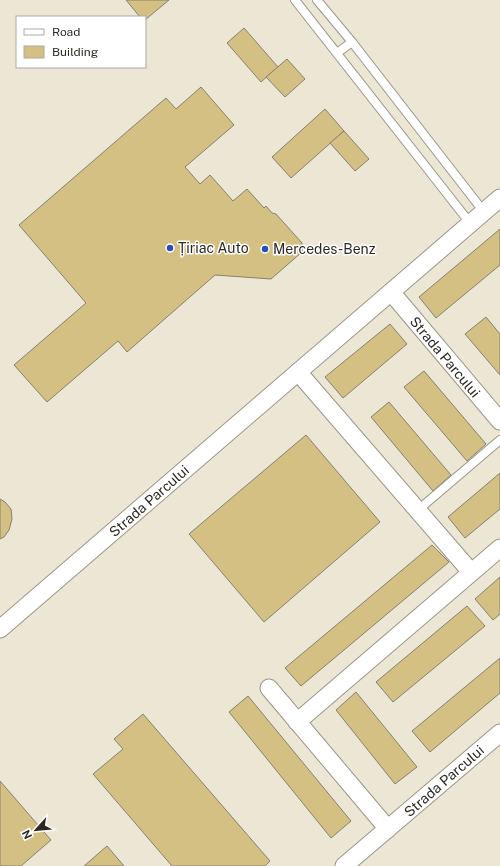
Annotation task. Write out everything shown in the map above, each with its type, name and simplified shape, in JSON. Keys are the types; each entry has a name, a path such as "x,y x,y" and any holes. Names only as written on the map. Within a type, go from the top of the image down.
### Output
{"street":[{"name":"Strada Parcului","path":"0,629 500,198"},
{"name":"Strada Parcului","path":"391,292 500,421"},
{"path":"298,372 471,572"},
{"path":"297,722 500,548"},
{"path":"269,688 388,829"},
{"name":"Strada Parcului","path":"344,866 500,733"}],"lane":[{"path":"295,0 470,223"},
{"path":"317,0 352,42 484,212"},
{"path":"338,53 352,42"},
{"path":"418,510 500,440"}],"building":[{"path":"126,0 169,0 146,19 146,16 139,16"},
{"path":"244,28 278,67 261,82 227,43"},
{"path":"287,59 305,79 285,97 266,77"},
{"name":"Țiriac Auto","path":"201,87 234,125 185,167 200,184 210,175 233,201 247,189 264,208 266,206 272,213 276,214 302,243 302,252 271,279 215,275 127,352 118,341 47,402 14,365 86,303 19,225 166,98 176,109"},
{"path":"325,109 344,131 291,178 272,157"},
{"path":"344,131 369,159 355,171 330,143"},
{"path":"500,229 500,265 436,318 419,297"},
{"path":"486,317 500,334 500,375 465,334"},
{"path":"390,324 407,344 343,398 325,377"},
{"path":"424,371 486,444 467,461 404,387"},
{"path":"389,402 451,475 433,491 371,417"},
{"path":"306,435 380,522 264,622 189,534"},
{"path":"500,473 500,509 465,538 448,517"},
{"path":"0,499 11,509 12,519 9,530 4,537 0,539"},
{"path":"432,545 449,562 301,686 285,668"},
{"path":"500,577 500,614 493,620 475,599"},
{"path":"467,606 485,626 393,702 376,682"},
{"path":"500,658 500,693 430,752 412,731"},
{"path":"356,692 417,767 395,784 336,710"},
{"path":"248,696 351,821 331,838 229,712"},
{"path":"143,714 270,861 265,866 172,866 93,774 123,749 114,739"},
{"path":"0,781 51,840 21,866 0,866"},
{"path":"107,846 124,866 84,866"}],"place":[{"name":"Țiriac Auto","path":"170,248"},
{"name":"Mercedes-Benz","path":"265,249"}]}
